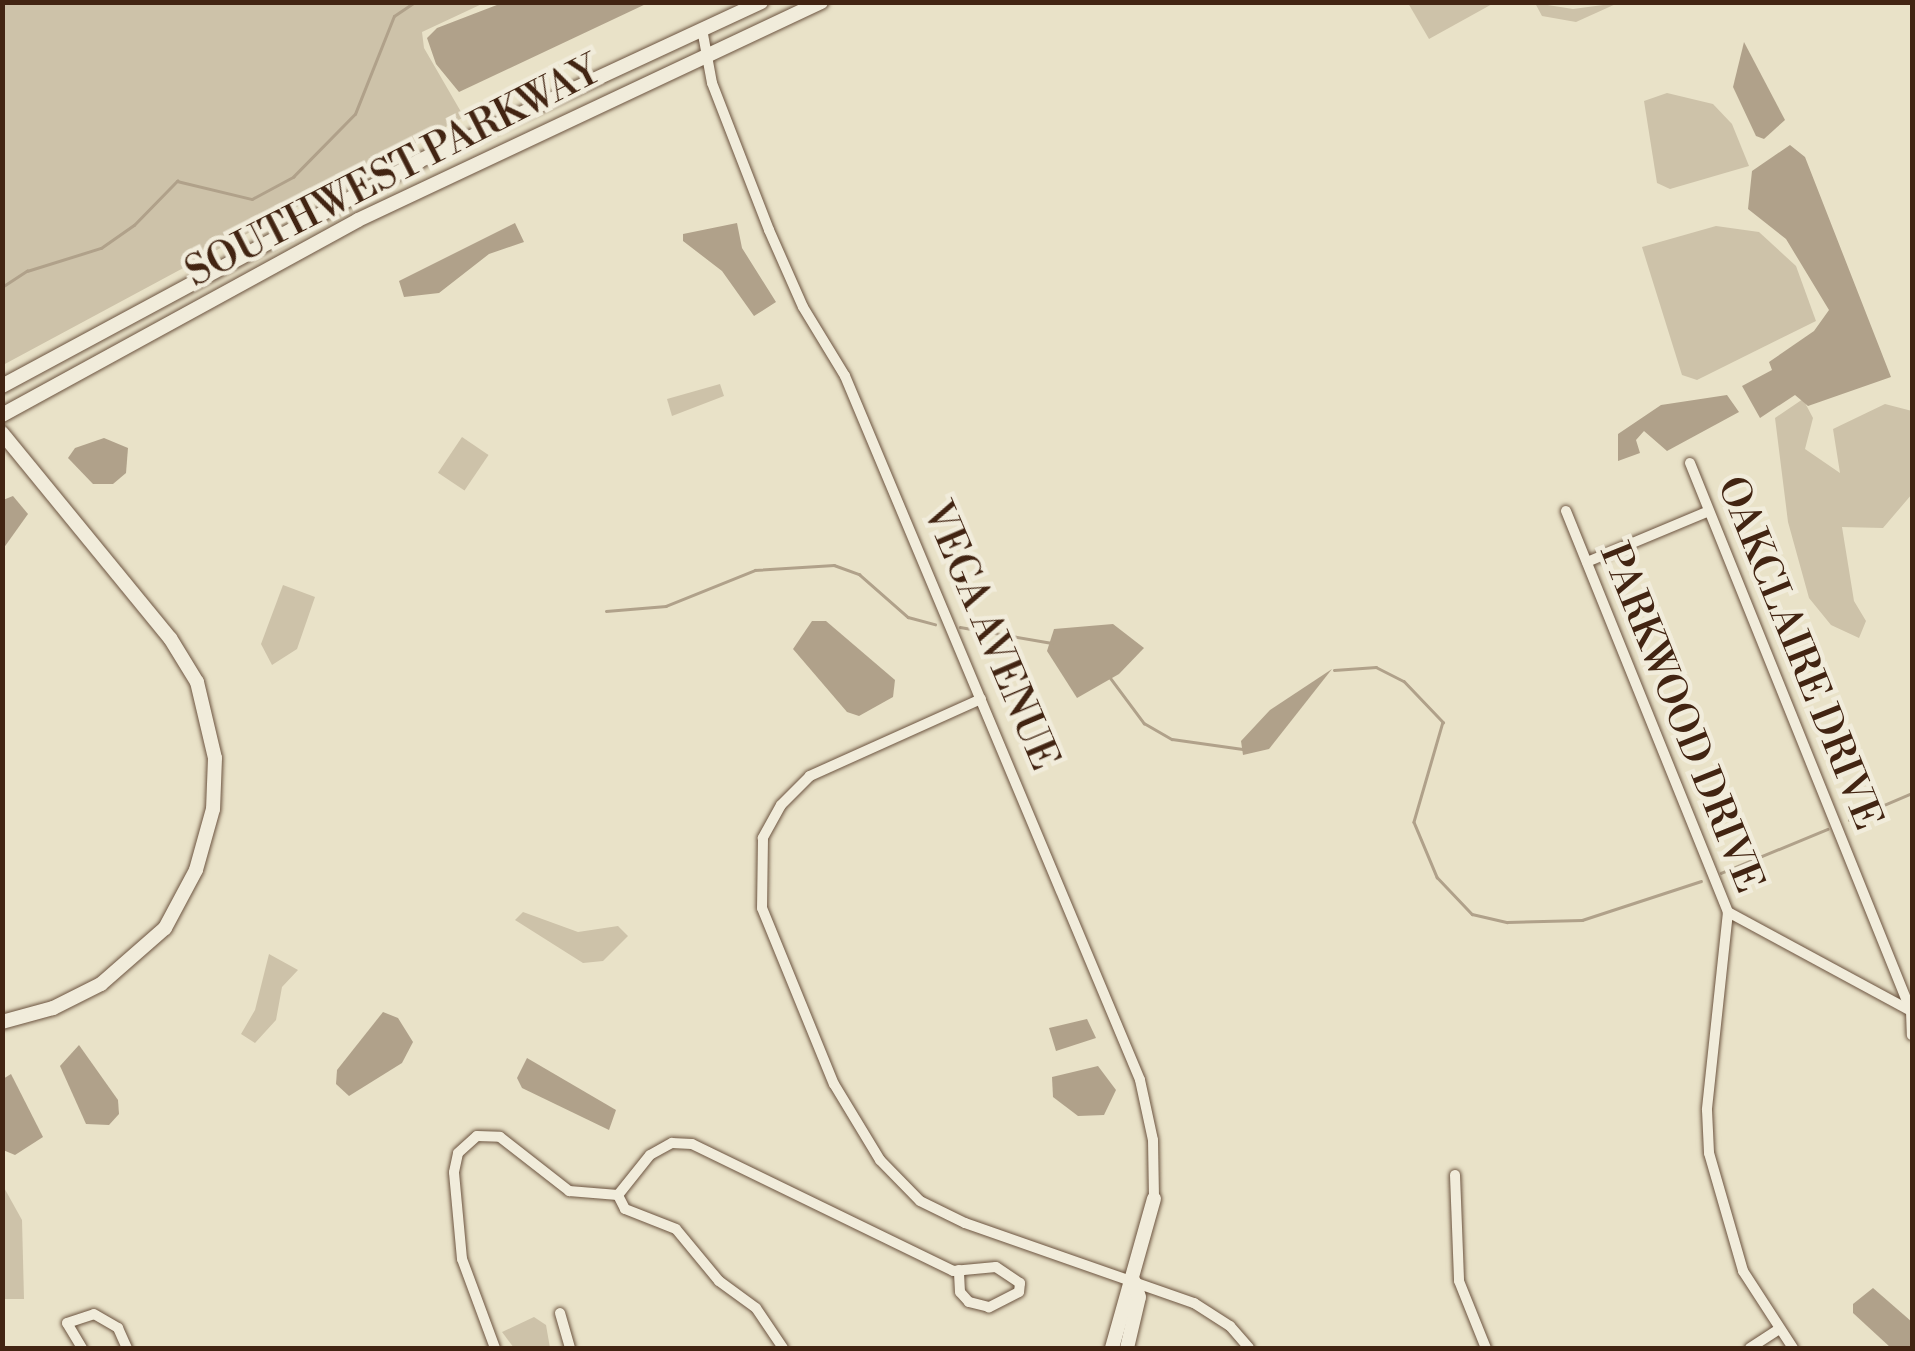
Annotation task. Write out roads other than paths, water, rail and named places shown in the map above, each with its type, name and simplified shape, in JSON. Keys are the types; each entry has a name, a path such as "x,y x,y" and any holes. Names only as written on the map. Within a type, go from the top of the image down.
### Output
{"main road":[{"name":"SOUTHWEST PARKWAY","path":"2,386 419,162 761,2"},
{"name":"SOUTHWEST PARKWAY","path":"2,415 324,237 821,2"},
{"path":"2,433 170,638 197,682 214,758 213,809 196,870 164,928 101,984 54,1008 2,1022"},
{"name":"VEGA AVENUE","path":"1112,1348 1126,1292 1134,1282 1154,1199"},
{"name":"VEGA AVENUE","path":"1127,1348 1139,1297 1134,1282"}],"street":[{"name":"VEGA AVENUE","path":"702,28 712,83 770,230 803,308 845,376 1140,1080 1153,1140 1154,1199"},
{"name":"OAKCLAIRE DRIVE","path":"1690,463 1910,1011 1912,1036"},
{"name":"PARKWOOD DRIVE","path":"1566,511 1728,912 1707,1110 1709,1153 1730,1239 1778,1330 1793,1348"},
{"path":"1587,562 1709,511"},
{"path":"981,700 800,784 763,838 762,908 846,1108 902,1187 956,1220 1134,1282 1219,1317 1249,1348"},
{"path":"1728,912 1910,1011"},
{"path":"480,1348 493,1345 462,1259 454,1172 467,1142 500,1136 569,1191 618,1196"},
{"path":"618,1196 650,1155 672,1142 692,1144 959,1270 996,1267 1020,1283 1019,1292 989,1308 969,1302 960,1292 959,1270"},
{"path":"1454,1175 1459,1281 1486,1348"},
{"path":"618,1196 625,1209 676,1229 719,1281 756,1308 783,1348"},
{"path":"560,1312 570,1348"},
{"path":"82,1348 67,1323 94,1314 118,1328 126,1348"},
{"path":"1750,1348 1778,1330"}],"waterway":[{"path":"2,287 27,271 101,248 134,225 177,181 252,199 293,177 355,114 394,16 415,2"},
{"path":"606,611 666,606 755,570 834,565 859,574 908,617 935,624"},
{"path":"960,627 1052,643"},
{"path":"1334,670 1376,667 1404,681 1443,722 1414,822 1437,877 1472,914 1507,922 1582,920 1701,881"},
{"path":"1109,676 1144,723 1172,739 1242,749"},
{"path":"1849,820 1912,793"},
{"path":"1721,873 1827,829"},
{"path":"2,1238 2,1258"}]}
